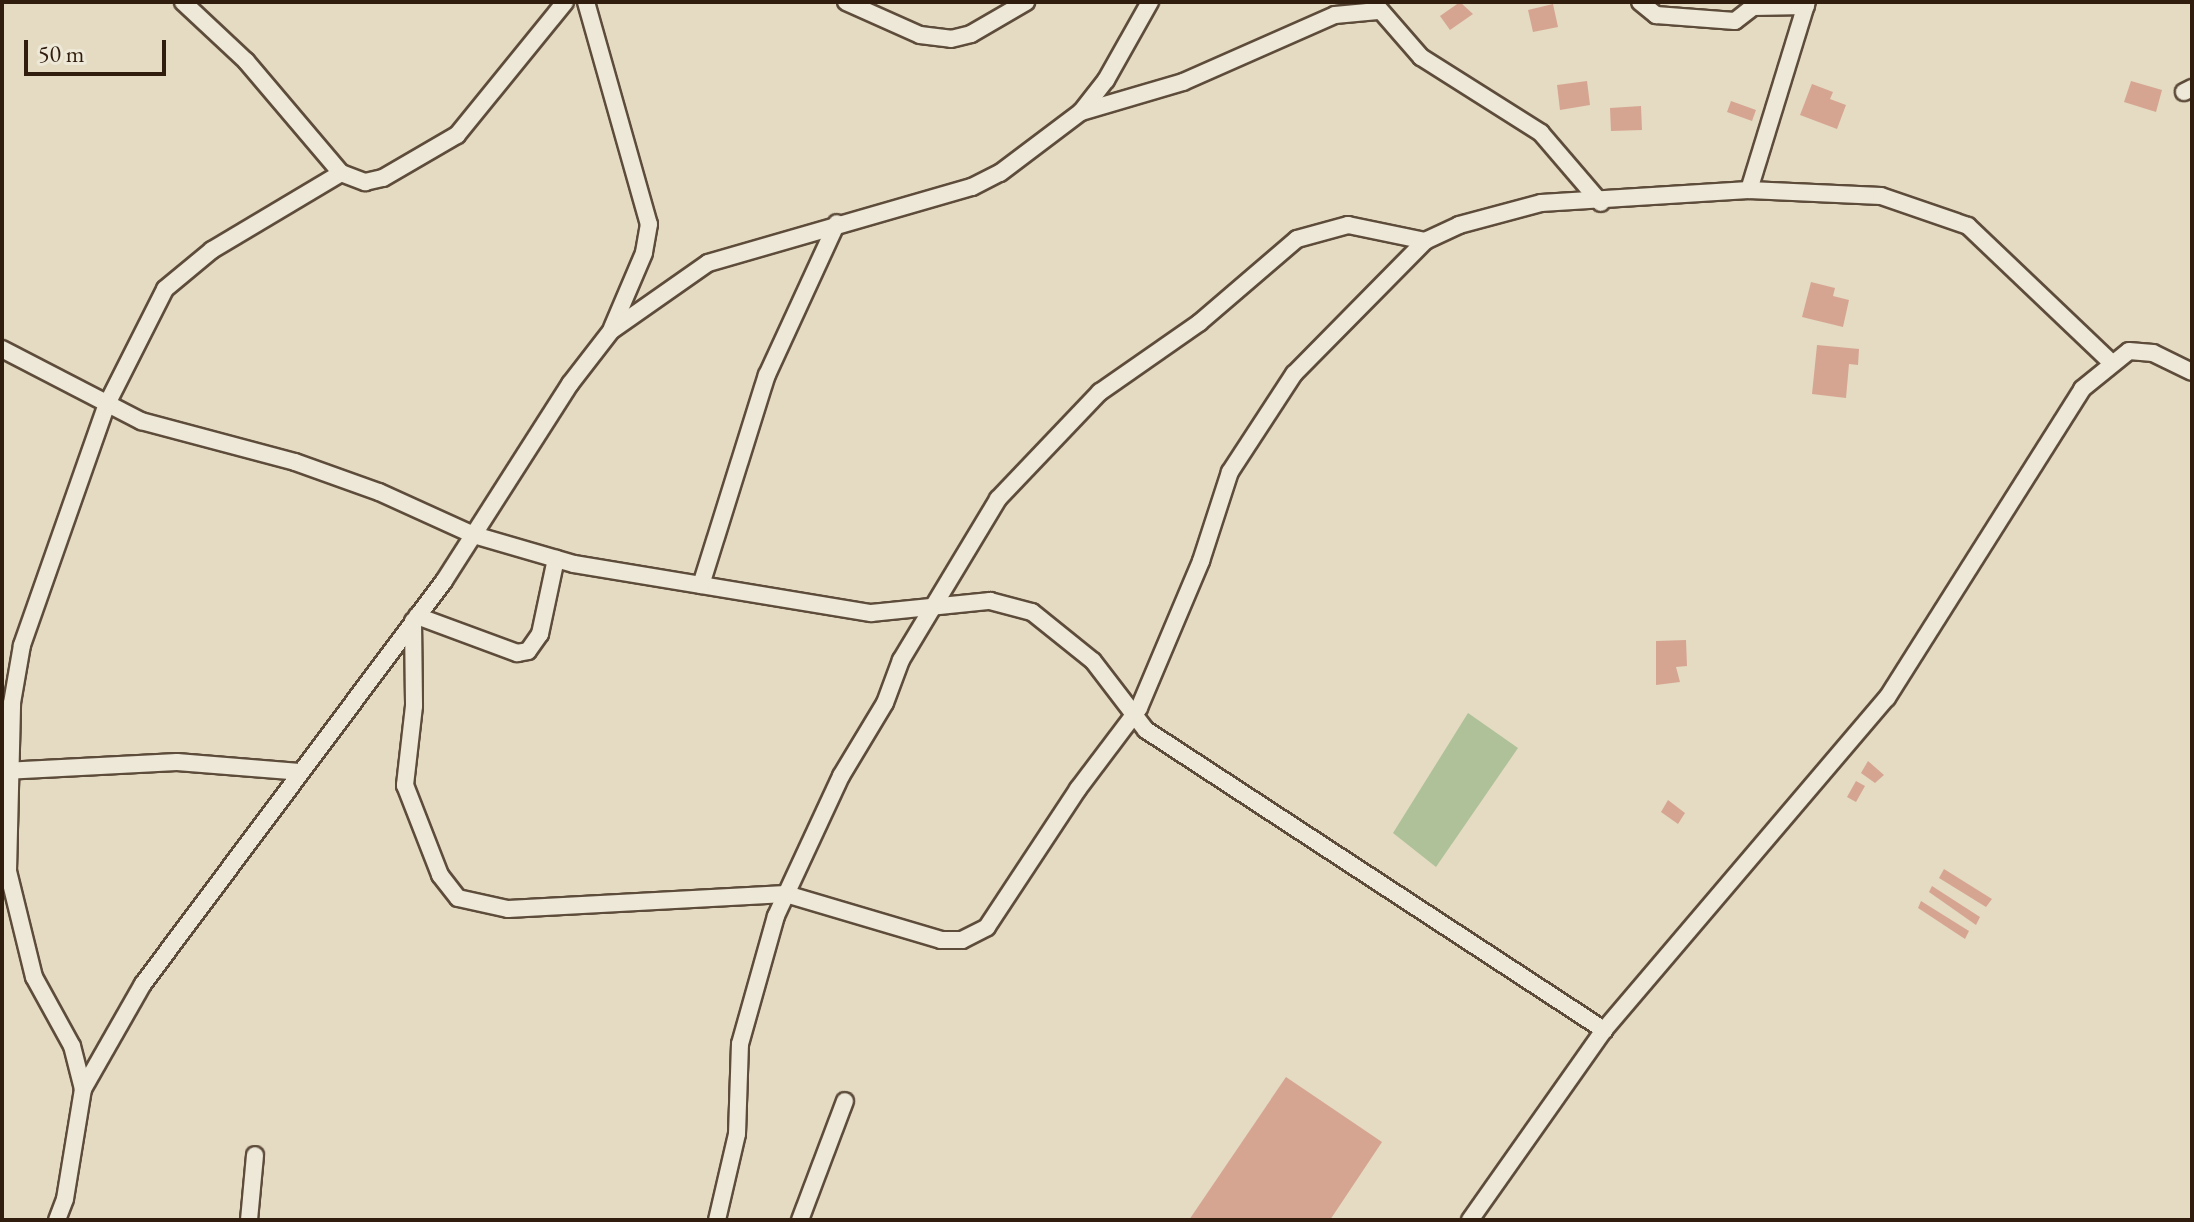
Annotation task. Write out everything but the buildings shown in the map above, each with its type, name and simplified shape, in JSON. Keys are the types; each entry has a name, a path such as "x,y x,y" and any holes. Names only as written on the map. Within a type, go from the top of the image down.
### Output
{"street":[{"path":"183,2 246,61 341,173 365,182 383,178 457,135 565,2"},
{"path":"57,1220 65,1199 83,1089 171,941 415,618 474,535 570,384 611,331 644,253 649,224 586,2"},
{"path":"846,2 920,35 951,39 971,34 1026,2"},
{"path":"611,331 708,263 837,223 972,187 1043,145 1081,112 1106,80 1150,2"},
{"path":"1640,2 1656,15 1735,21 1753,7 1807,4 1749,190"},
{"path":"1081,112 1183,82 1335,15 1376,6 1421,57 1541,133 1601,203"},
{"path":"83,1089 72,1046 34,977 14,909 7,835 7,771 12,703 22,645 106,406 165,289 181,272 341,173"},
{"path":"415,618 414,706 405,785 440,875 458,898 508,909 786,894 941,940 974,936 995,916 1132,717 1201,561 1230,472 1308,356 1425,241 1526,204 1601,203 1749,190 1881,196 1952,217 1986,240 2038,298 2110,361"},
{"path":"701,585 767,375 837,223"},
{"path":"717,1220 737,1134 742,1034 786,894 841,776 874,725 901,660 998,499 1079,411 1199,323 1297,239 1348,225 1425,241"},
{"path":"2,349 106,406 141,421 295,462 379,492 474,535 556,559 871,613 990,601 1032,612 1093,661 1132,717 1173,749 1604,1030"},
{"path":"1470,1220 1604,1030 1887,698 2050,434 2110,361 2141,351 2192,372"},
{"path":"415,618 517,653 528,651 540,634 556,559"},
{"path":"7,771 177,762 300,772"},
{"path":"800,1220 845,1101"},
{"path":"249,1220 255,1155"}],"green space":[{"path":"1468,713 1518,748 1436,867 1393,833"}]}
